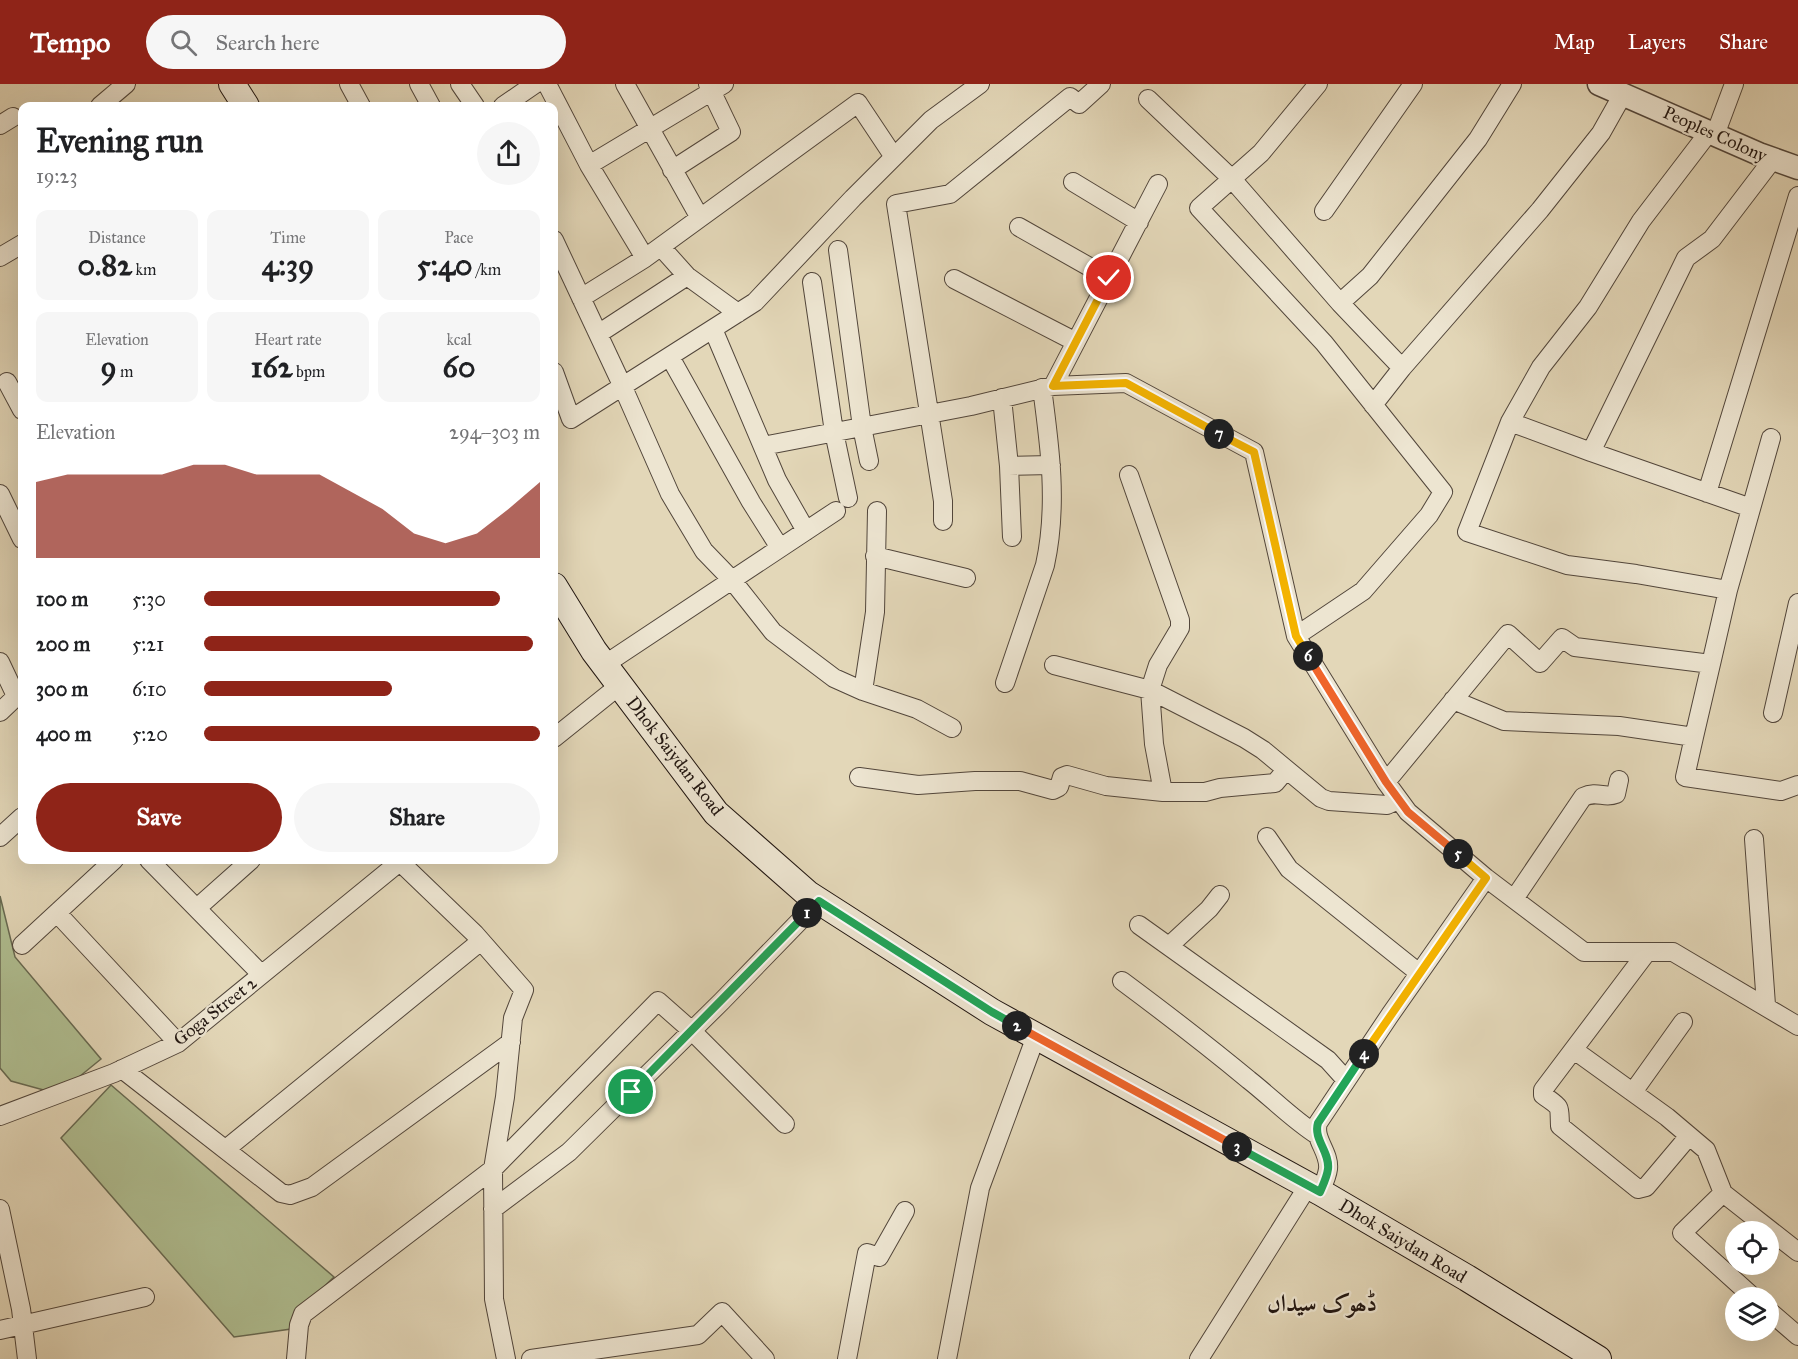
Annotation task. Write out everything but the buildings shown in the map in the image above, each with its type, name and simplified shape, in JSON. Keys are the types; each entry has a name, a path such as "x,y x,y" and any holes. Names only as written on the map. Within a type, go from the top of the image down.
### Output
{"main road":[{"path":"232,84 243,102"},
{"name":"Dhok Saiydan Road","path":"558,592 612,675 716,813 808,894 992,1012 1314,1189 1598,1359"}],"street":[{"path":"105,102 126,84"},
{"path":"349,84 358,102"},
{"path":"419,84 429,102"},
{"path":"460,84 472,102"},
{"path":"509,102 535,84"},
{"path":"547,84 556,102"},
{"path":"625,84 700,218"},
{"path":"558,383 571,419 755,302 931,120 980,84"},
{"path":"942,521 942,501 896,204 950,194 1070,97 1079,104 1101,84"},
{"path":"1296,636 1363,591 1429,515 1443,492 1324,343 1199,208 1261,153 1318,84"},
{"path":"1324,211 1413,84"},
{"path":"1340,303 1370,276 1478,139 1512,84"},
{"name":"Peoples Colony","path":"1599,84 1798,168"},
{"path":"1728,590 1567,565 1467,532 1510,422 1541,366 1588,308 1641,221 1712,133 1734,84"},
{"path":"589,165 715,86 731,132 672,170"},
{"path":"1373,405 1402,368 1539,210 1601,133 1623,94"},
{"path":"1148,99 1232,179 1340,303 1402,368"},
{"path":"581,298 661,247 858,103 894,157"},
{"path":"558,105 589,165 645,258"},
{"path":"1591,452 1686,258 1712,239 1773,159"},
{"path":"1073,182 1139,222"},
{"path":"1005,683 1045,565 1049,546 1053,477 1047,387 1076,342 1158,184"},
{"path":"1707,493 1798,196"},
{"path":"1019,227 1109,278"},
{"path":"0,257 18,246"},
{"path":"661,247 687,276 738,313"},
{"path":"558,249 670,494 705,551 732,580 773,633 834,678 863,691 917,709 952,728"},
{"path":"838,250 862,427 869,462"},
{"path":"598,334 687,276"},
{"path":"954,279 1076,342"},
{"path":"558,734 612,675 732,580 842,504 812,282"},
{"path":"713,329 777,480 806,531"},
{"path":"670,357 751,502 780,548"},
{"path":"10,381 18,400"},
{"path":"763,446 929,414 1047,387 1126,383 1254,452 1296,636 1386,782 1408,812 1486,878 1584,952 1673,952 1798,1026"},
{"path":"1002,398 1009,466 1012,537"},
{"path":"1510,422 1751,508"},
{"path":"1772,438 1728,590 1685,777 1780,791 1798,785"},
{"path":"1009,466 1051,465"},
{"path":"1130,475 1180,620 1180,628 1158,665 1150,690 1154,744 1163,792"},
{"path":"0,494 18,531"},
{"path":"863,691 875,612 877,510"},
{"path":"875,556 966,578"},
{"path":"1773,713 1798,603"},
{"path":"1386,782 1508,634 1539,663 1562,638 1575,647 1711,664"},
{"path":"0,662 18,691"},
{"path":"1054,665 1150,690 1244,738 1321,798 1329,801 1387,805 1398,800"},
{"path":"0,712 18,694"},
{"path":"1453,700 1504,721 1619,726 1694,737"},
{"path":"859,777 918,785 1020,781 1053,790 1059,787 1062,777 1067,775 1106,786 1163,792 1205,792 1220,788 1275,783 1286,770"},
{"path":"1514,899 1583,797 1591,793 1613,796 1616,794 1619,780"},
{"path":"0,837 18,821"},
{"path":"1267,837 1289,869 1419,973"},
{"path":"1754,839 1766,1005"},
{"path":"22,945 110,864"},
{"path":"153,864 261,974"},
{"path":"197,908 246,864"},
{"name":"Goga Street 2","path":"0,1116 122,1069 178,1043 395,864"},
{"path":"404,864 481,941 524,990 513,1018 505,1097 493,1169 494,1299 506,1359"},
{"path":"1317,1135 1318,1123 1486,878"},
{"path":"1169,946 1209,909 1220,895"},
{"path":"493,1209 569,1152 819,901"},
{"path":"57,913 178,1043"},
{"path":"1139,926 1328,1060 1347,1080"},
{"path":"226,1149 481,941"},
{"path":"1647,952 1543,1090 1543,1095 1559,1107 1562,1113 1560,1126 1638,1189 1646,1187 1689,1136"},
{"path":"1122,981 1252,1082 1293,1119 1317,1135 1326,1151 1329,1168 1199,1359"},
{"path":"296,1359 299,1325 303,1314 493,1169 658,1001 692,1031 785,1124"},
{"path":"1632,1092 1683,1022"},
{"path":"947,1359 981,1188 1036,1036"},
{"path":"122,1069 281,1193 290,1195 312,1187 511,1042"},
{"path":"1574,1050 1668,1117 1706,1150 1723,1193 1798,1252"},
{"path":"1723,1193 1682,1233 1742,1287"},
{"path":"0,1209 23,1324 27,1359"},
{"path":"847,1359 867,1253 879,1257 904,1211"},
{"path":"0,1330 146,1297"},
{"path":"531,1359 698,1335 722,1312 765,1359"},
{"path":"1779,1320 1798,1336"}],"green space":[{"path":"0,896 15,957 101,1059 58,1094 11,1081 0,1068"},
{"path":"111,1085 334,1277 299,1311 291,1329 234,1337 61,1138"}],"district":[{"name":"ڈھوک سیداں","path":"1322,1303"}],"route":[{"path":"631,1092 819,901 992,1012 1320,1192 1329,1168 1326,1151 1317,1135 1318,1123 1486,878 1408,812 1386,782 1296,636 1254,452 1126,383 1053,386 1109,278"}]}
